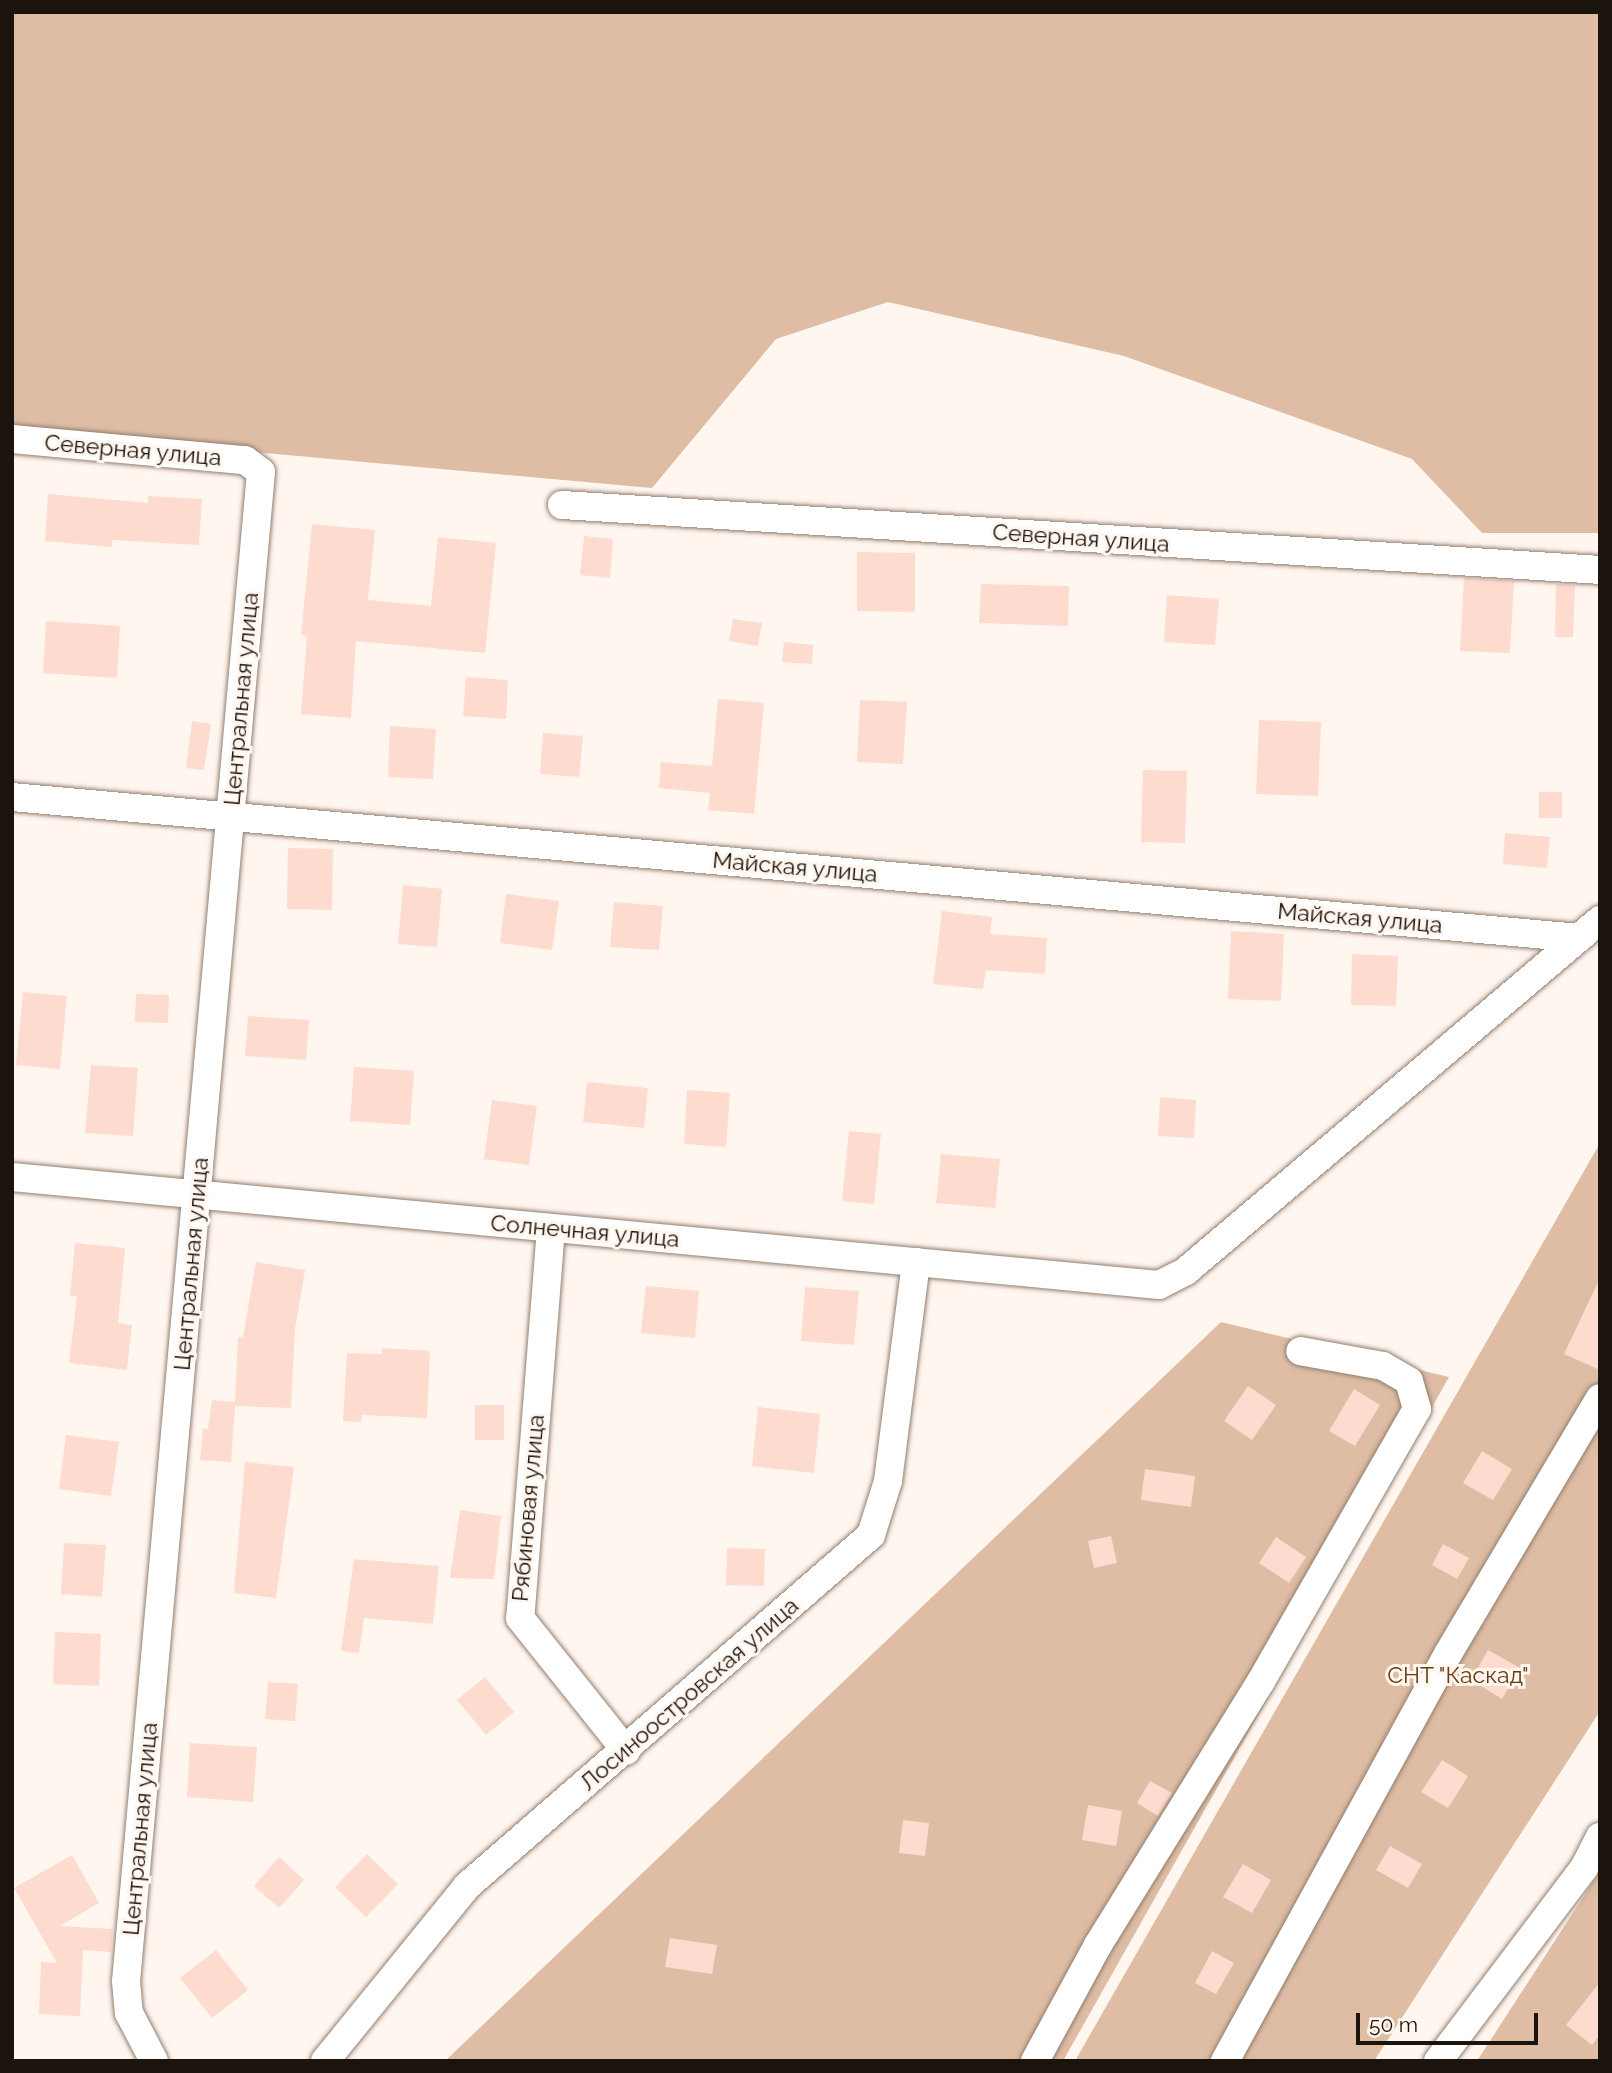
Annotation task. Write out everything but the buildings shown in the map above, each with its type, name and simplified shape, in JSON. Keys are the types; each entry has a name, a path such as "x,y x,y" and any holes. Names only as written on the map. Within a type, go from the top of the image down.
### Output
{"street":[{"name":"Северная улица","path":"12,439 254,463"},
{"name":"Центральная улица","path":"154,2061 129,2013 126,1981 261,481 254,463"},
{"name":"Северная улица","path":"562,505 1600,570"},
{"name":"Майская улица","path":"12,797 1589,929"},
{"name":"Солнечная улица","path":"12,1177 1159,1285 1186,1271 1589,929"},
{"name":"Рябиновая улица","path":"551,1228 520,1618 626,1751"},
{"name":"Лосиноостровская улица","path":"325,2061 467,1886 626,1751 871,1535 888,1481 916,1262"},
{"path":"1034,2061 1098,1945 1260,1683 1417,1409 1409,1381 1383,1366 1300,1351"},
{"path":"1225,2061 1449,1652 1600,1398"},
{"path":"1438,2061 1592,1876 1600,1837"}],"green space":[{"path":"12,12 1600,12 1600,533 1482,533 1412,459 1124,356 888,302 776,339 652,488 12,430"},
{"name":"СНТ \"Каскад\"","path":"1600,1143 1600,1711 1374,2061 1075,2061"},
{"path":"1221,1322 1449,1377 1063,2061 445,2061"},
{"path":"1600,1871 1600,2061 1477,2061"}]}
